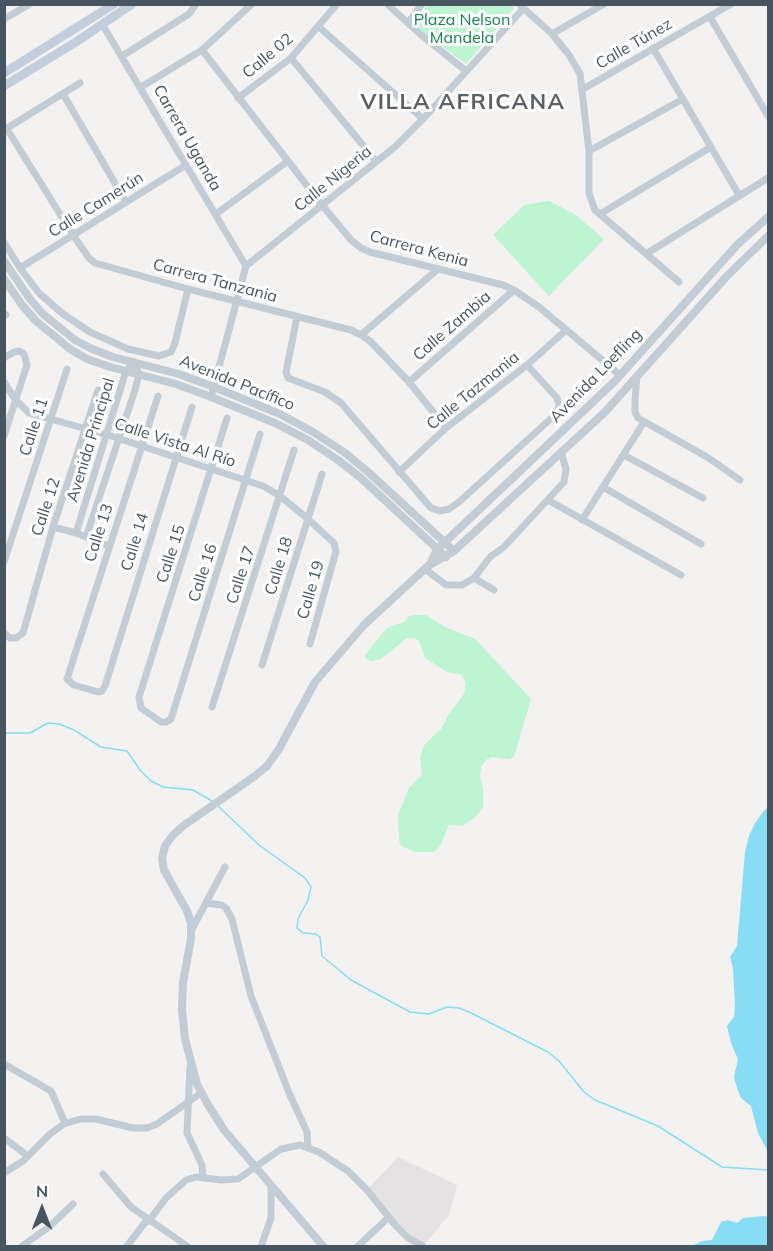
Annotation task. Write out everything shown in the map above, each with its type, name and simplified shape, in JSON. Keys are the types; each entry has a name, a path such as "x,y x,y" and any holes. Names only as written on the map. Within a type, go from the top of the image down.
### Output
{"main road":[{"path":"4,73 114,4"},
{"path":"4,86 132,4"}],"street":[{"path":"4,19 30,4"},
{"path":"122,56 189,14 196,4"},
{"path":"141,87 202,50 252,4"},
{"name":"Calle 02","path":"238,98 291,58 337,4"},
{"path":"387,4 466,71"},
{"path":"408,23 422,4"},
{"path":"552,34 604,4"},
{"name":"Calle Túnez","path":"583,89 731,4"},
{"path":"521,7 552,34 580,74 589,151 590,193 595,210 679,282"},
{"name":"Calle Nigeria","path":"246,266 396,146 423,119 521,7"},
{"path":"710,16 768,117"},
{"name":"Carrera Uganda","path":"102,24 246,266"},
{"path":"319,27 423,119"},
{"path":"653,48 739,195"},
{"name":"Carrera Kenia","path":"202,50 322,205 351,240 361,248 504,285 539,307 620,375"},
{"path":"291,58 376,161"},
{"path":"6,129 80,83"},
{"path":"63,94 126,202"},
{"path":"589,151 682,99"},
{"name":"Carrera Tanzania","path":"6,129 73,235 95,263 351,330 362,335 408,382 446,428"},
{"path":"600,214 711,147"},
{"path":"216,214 288,161"},
{"name":"Calle Camerún","path":"20,268 186,165"},
{"path":"646,254 768,178"},
{"name":"Avenida Loefling","path":"427,568 437,550 620,375 737,245 768,217"},
{"name":"Avenida Loefling","path":"427,568 454,551 605,412 727,276 768,236"},
{"path":"4,242 39,293 63,314 90,332 128,349 159,356 171,352 188,289"},
{"name":"Avenida Pacífico","path":"4,261 30,299 57,327 92,349 180,374 280,414 344,452 454,551"},
{"path":"211,397 246,266"},
{"path":"362,335 438,269"},
{"name":"Avenida Pacífico","path":"4,279 22,305 50,335 87,359 211,397 276,423 338,460 446,557"},
{"name":"Calle Zambia","path":"408,382 514,290"},
{"path":"297,317 286,372 288,378 325,392 334,398 431,508 440,511 449,509 459,502 557,413 559,405 557,398 527,365"},
{"name":"Calle Tazmania","path":"399,472 446,428 527,365 566,331"},
{"path":"4,358 20,351 27,360 4,436"},
{"name":"Avenida Principal","path":"76,533 126,371 134,362 139,374 86,537"},
{"name":"Calle 11","path":"4,562 67,369"},
{"path":"637,376 635,412 638,418 707,457 740,480"},
{"name":"Calle Vista Al Río","path":"4,382 28,413 108,435 263,486 280,496 334,543"},
{"name":"Calle 12","path":"4,633 10,638 16,638 23,633 53,527 98,390"},
{"name":"Calle 13","path":"67,679 158,396"},
{"name":"Calle 14","path":"67,679 74,684 98,692 102,691 105,686 192,406"},
{"name":"Calle 15","path":"171,719 161,722 141,708 139,697 227,418"},
{"path":"582,520 644,422"},
{"name":"Calle 16","path":"171,719 260,434"},
{"name":"Calle 17","path":"212,707 294,450"},
{"path":"192,929 188,911 164,870 162,854 173,835 267,766 279,749 300,706 321,675 369,620 427,568 446,585 462,585 474,578 490,557 504,547 564,482 566,469 561,452"},
{"path":"624,454 702,498"},
{"name":"Calle 18","path":"262,665 322,474"},
{"path":"603,487 701,544"},
{"path":"548,501 681,575"},
{"path":"53,527 109,546"},
{"name":"Calle 19","path":"310,644 336,551 334,543"},
{"path":"474,578 494,590"},
{"path":"203,1178 202,1165 187,1132 190,1081 182,990 192,929 225,867"},
{"path":"206,903 226,908 232,919 251,996 307,1132 308,1147"},
{"path":"188,1052 201,1094 224,1130 322,1246"},
{"path":"4,1064 51,1091 65,1123"},
{"path":"4,1179 8,1172 65,1123 80,1119 96,1119 133,1128 147,1128 157,1124 201,1094"},
{"path":"4,1138 28,1156"},
{"path":"127,1246 166,1198 191,1177 234,1180 256,1168 281,1149 294,1145 308,1147 331,1158 348,1171 408,1238 423,1246"},
{"path":"103,1174 123,1200 148,1221 187,1246"},
{"path":"262,1244 271,1218 271,1187"},
{"path":"22,1246 49,1227 74,1204"},
{"path":"358,1246 389,1217"}],"shaded area":[{"path":"398,1157 457,1185 449,1215 423,1246 408,1238 367,1190"}],"green space":[{"name":"Plaza Nelson Mandela","path":"511,4 514,8 466,64 412,24 427,5"},
{"path":"549,201 573,213 604,239 549,296 493,235 524,205"},
{"path":"413,615 426,615 445,627 475,639 531,699 514,757 508,759 492,757 487,759 481,767 483,807 463,826 449,825 440,846 434,852 416,852 401,846 398,815 409,788 422,775 420,757 425,744 441,729 464,694 466,682 460,674 447,672 425,658 419,641 414,638 407,638 381,659 371,661 366,659 365,655 385,630 404,622"}],"water":[{"path":"768,807 768,1152 758,1133 751,1106 741,1098 737,1088 734,1077 738,1059 727,1026 734,1017 733,968 730,957 737,946 745,852 755,823"},
{"path":"768,1217 768,1246 692,1246 702,1241 712,1240 721,1222 728,1220 737,1223 743,1218"}],"waterway":[{"path":"4,733 30,733 48,723 59,724 74,730 101,747 127,751 151,781 163,787 193,790 212,801"},
{"path":"218,806 259,845 305,878 311,887 308,900 298,919 297,928 303,933 316,934 320,937 322,956 351,980 410,1012 429,1014 447,1007 469,1012 548,1052 559,1061 584,1092 595,1100 658,1126 722,1167 768,1170"}],"district":[{"name":"VILLA AFRICANA","path":"463,102"}]}
